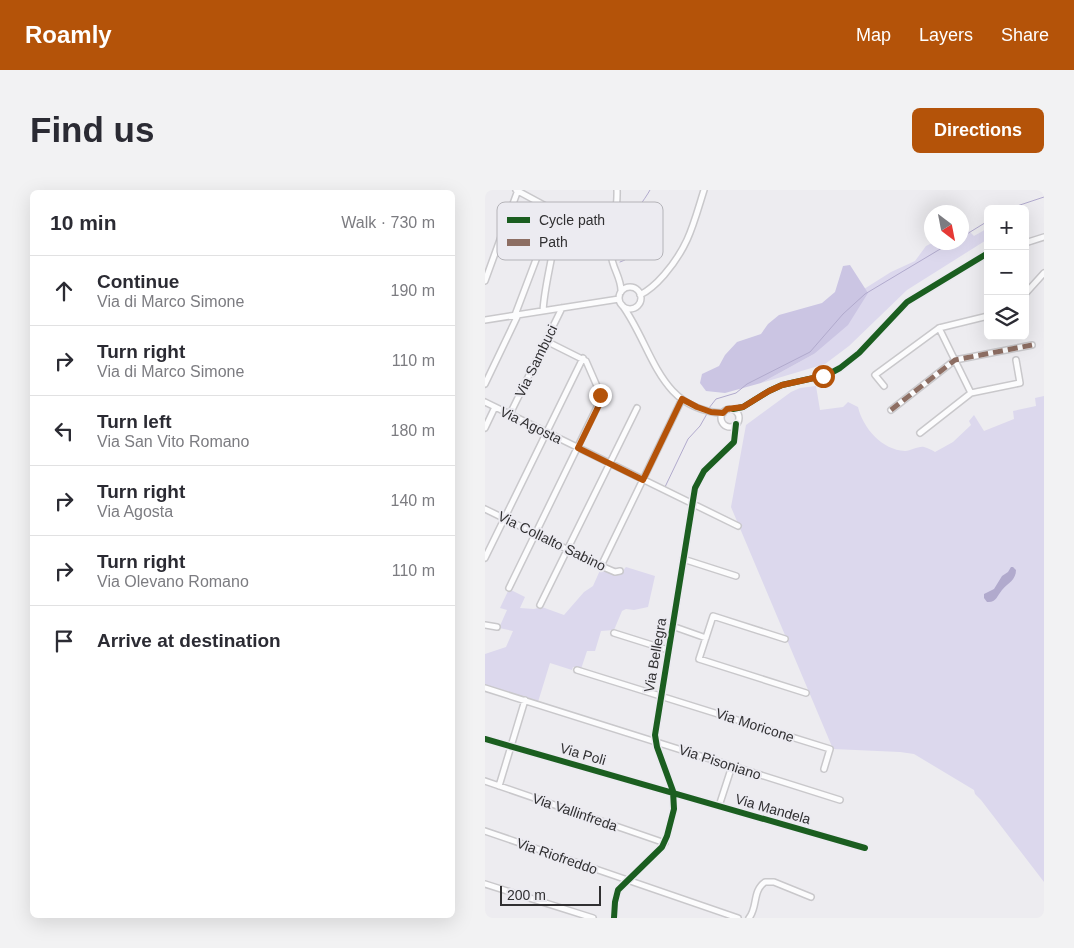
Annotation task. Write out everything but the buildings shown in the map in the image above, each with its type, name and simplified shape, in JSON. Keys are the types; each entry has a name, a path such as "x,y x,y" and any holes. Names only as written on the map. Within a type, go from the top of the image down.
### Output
{"street":[{"path":"513,202 517,190 538,202"},
{"path":"640,295 650,289 680,255 689,239 704,190"},
{"path":"1029,241 1044,238"},
{"path":"485,282 497,248"},
{"path":"729,426 737,421 746,406 769,391 782,385 827,374 840,368 853,358 907,302 984,256"},
{"path":"485,384 517,315 536,260"},
{"path":"543,311 551,260"},
{"path":"612,260 619,280 621,292 619,299 667,386 682,399 704,410 723,413"},
{"path":"1029,290 1044,273"},
{"path":"619,280 625,286 637,291 640,295 641,301 633,312 634,324"},
{"path":"621,292 630,288"},
{"path":"485,320 619,299"},
{"path":"622,305 628,309 635,308"},
{"name":"Via Sambuci","path":"510,414 562,308"},
{"path":"884,386 875,375 939,328 984,317"},
{"path":"939,328 971,393"},
{"path":"509,588 601,399 583,358 546,341"},
{"path":"891,410 955,360 1032,345"},
{"path":"485,558 583,358"},
{"path":"920,433 971,393 1020,383 1015,360"},
{"path":"601,566 682,399"},
{"name":"Via Agosta","path":"485,402 738,526"},
{"path":"722,421 723,413 727,409 733,410 746,406"},
{"path":"485,428 495,407"},
{"path":"540,605 637,408"},
{"path":"733,410 737,413 737,421"},
{"path":"711,412 735,433"},
{"name":"Via Bellegra","path":"613,918 617,892 660,850 665,842 674,809 674,794 655,741 660,695 696,486 701,475 708,467 733,444 737,421"},
{"name":"Via Collalto Sabino","path":"485,509 601,566 615,572 620,571"},
{"path":"683,559 736,576"},
{"path":"785,639 713,616 699,659 806,693"},
{"path":"485,625 497,627"},
{"path":"672,626 705,638"},
{"path":"614,633 668,650"},
{"path":"577,670 660,695"},
{"name":"Via Pisoniano","path":"485,688 840,800"},
{"name":"Via Moricone","path":"660,695 830,749 824,769"},
{"path":"499,786 525,700"},
{"name":"Via Poli","path":"485,739 674,794"},
{"path":"719,806 732,766"},
{"name":"Via Vallinfreda","path":"485,781 665,842"},
{"name":"Via Mandela","path":"674,794 865,848"},
{"name":"Via Riofreddo","path":"485,831 737,918"},
{"path":"749,918 753,912 757,891 765,882 774,882 811,897"},
{"path":"485,884 593,918"}],"shaded area":[{"path":"984,230 984,242 907,290 849,346 825,364 761,383 814,354 864,289 891,272 915,261 924,249 969,250 969,231 974,236"},
{"path":"850,265 868,293 848,325 814,354 761,383 725,393 706,391 700,383 702,374 719,366 725,355 737,342 761,334 768,324 779,315 822,303 835,292 843,266"},
{"path":"816,386 820,410 843,407 848,402 858,407 864,423 875,437 889,447 905,451 922,447 935,452 953,442 971,425 969,421 974,415 984,431 1014,419 1013,411 1036,406 1035,398 1044,396 1044,882 975,794 974,790 914,754 833,749 731,507 746,425 791,392 800,388"},
{"path":"626,567 655,576 648,607 622,611 614,630 601,631 595,651 587,651 581,669 573,667 572,670 550,663 538,702 485,685 485,654 506,647 513,631 499,628 507,610 500,608 509,589 525,597 520,608 534,609 542,607 564,615 584,592 593,586 601,568 621,573"},
{"path":"1011,567 1016,570 1013,579 994,600 987,602 984,594 994,589 1002,576"}],"waterway":[{"path":"642,202 650,190"},
{"path":"1020,205 1044,197"},
{"path":"969,233 984,223"},
{"path":"709,408 716,399 736,393 747,384 810,352 843,314 865,294 939,250"},
{"path":"620,262 625,260"},
{"path":"665,487 688,439 700,426 708,412"}],"marked path":[{"path":"891,410 955,360 1032,345"}],"cycle path":[{"path":"733,409 743,407 782,385 827,375 840,368 859,353 907,302 984,255"},
{"path":"614,918 618,890 662,847 674,809 673,791 657,747 655,735 695,488 704,471 734,442 736,424"},
{"path":"485,739 865,848"}],"route":[{"path":"600,395 601,401 578,448 643,480 682,399 711,412 723,413 727,409 743,407 782,385 796,380 823,376"}]}
